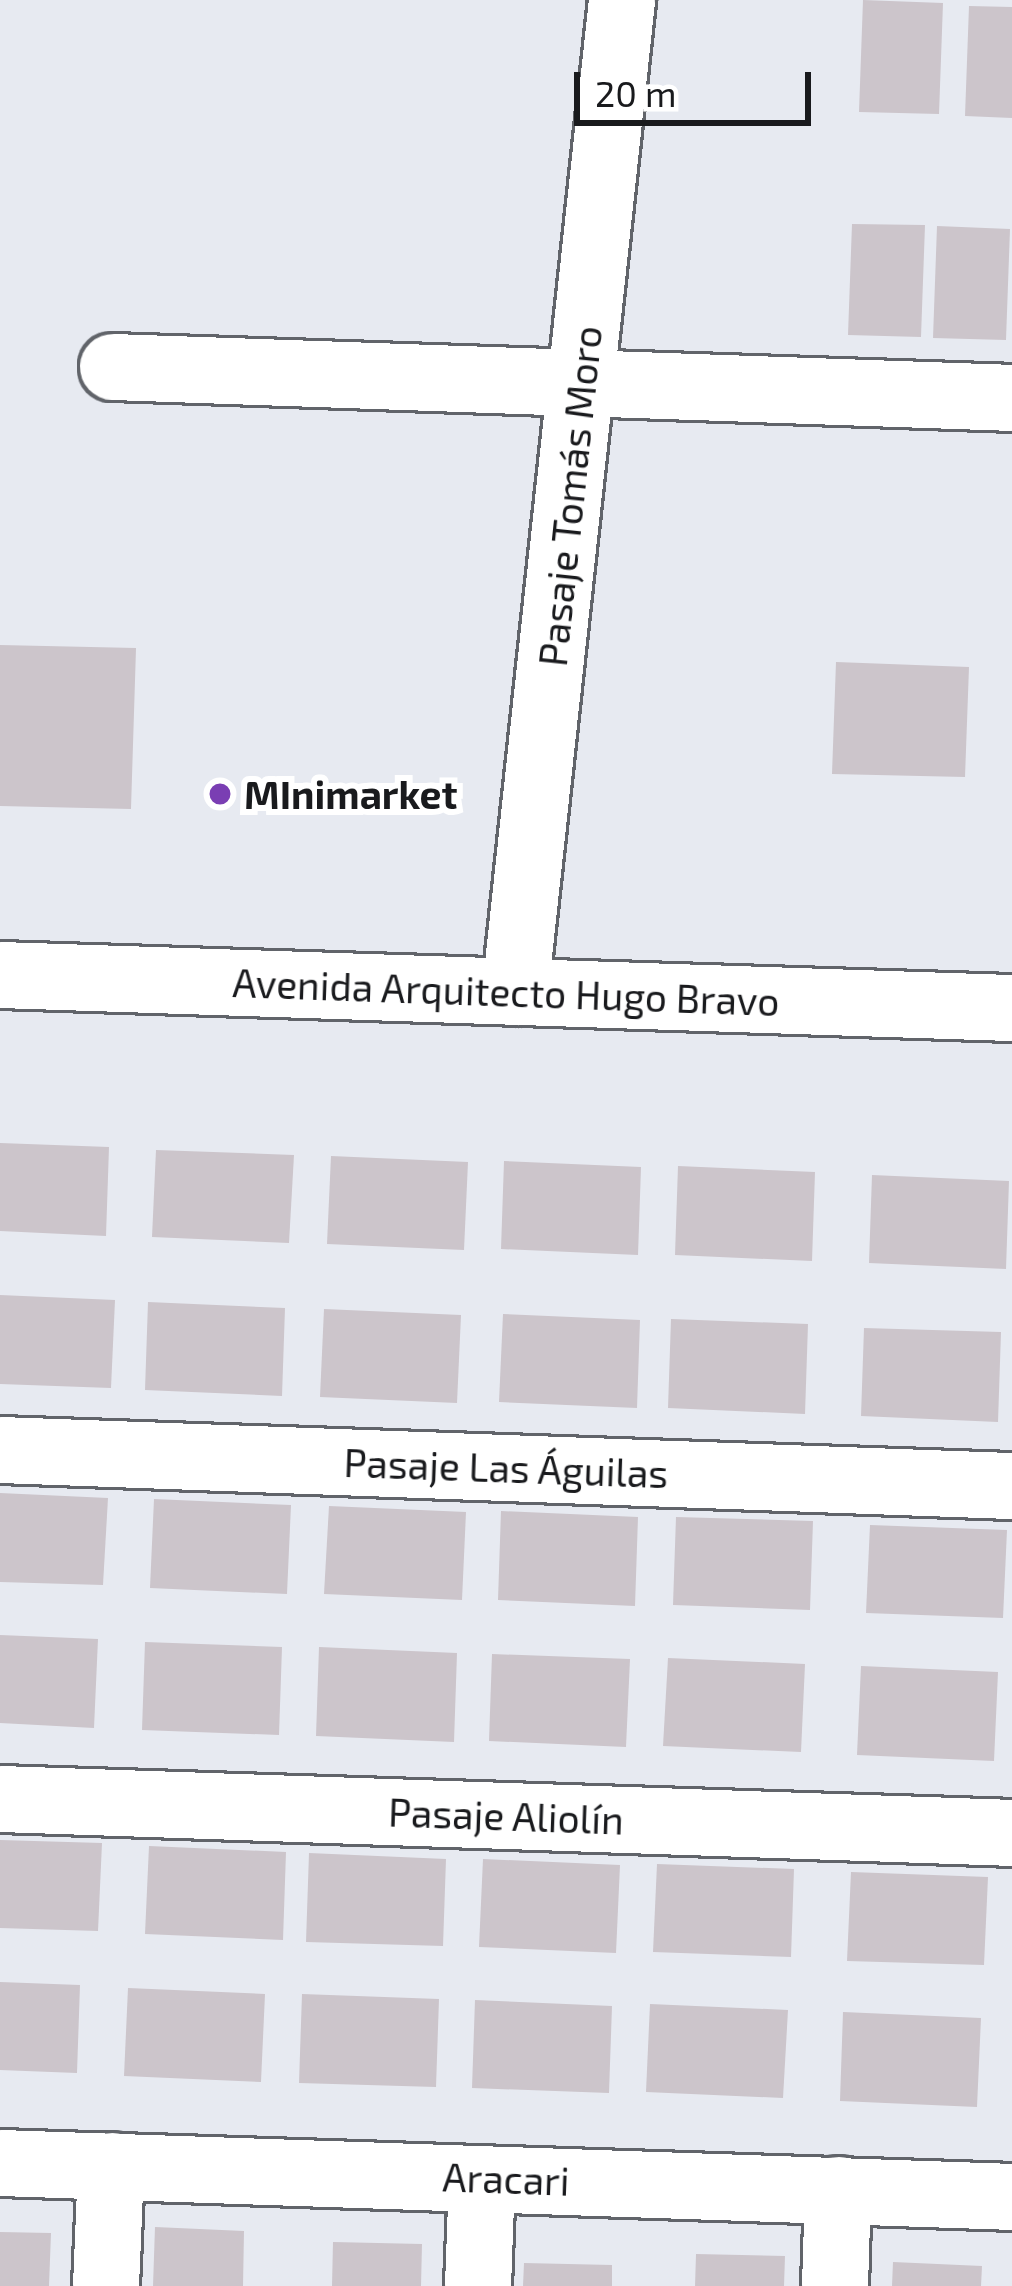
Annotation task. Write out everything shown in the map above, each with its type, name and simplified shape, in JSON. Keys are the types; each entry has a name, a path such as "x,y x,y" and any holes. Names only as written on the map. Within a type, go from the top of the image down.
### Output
{"street":[{"name":"Pasaje Tomás Moro","path":"514,992 622,0"},
{"path":"113,367 1012,398"},
{"name":"Avenida Arquitecto Hugo Bravo","path":"0,975 1012,1008"},
{"name":"Pasaje Las Águilas","path":"0,1450 1012,1486"},
{"name":"Pasaje Aliolín","path":"0,1799 1012,1833"},
{"name":"Aracari","path":"0,2163 1012,2197"},
{"path":"106,2286 111,2166"},
{"path":"478,2286 482,2179"},
{"path":"835,2286 838,2190"}],"building":[{"path":"863,0 943,3 939,114 859,112"},
{"path":"969,6 1012,7 1012,118 965,116"},
{"path":"852,224 925,225 921,337 848,335"},
{"path":"937,226 1010,229 1006,340 933,338"},
{"path":"0,645 136,648 131,809 0,806"},
{"path":"836,662 969,667 965,777 832,774"},
{"path":"0,1143 109,1147 106,1236 0,1231"},
{"path":"156,1150 294,1155 289,1243 152,1237"},
{"path":"331,1156 468,1162 464,1250 327,1244"},
{"path":"504,1161 641,1167 638,1255 501,1249"},
{"path":"678,1166 815,1172 812,1261 675,1255"},
{"path":"872,1175 1009,1181 1006,1269 869,1263"},
{"path":"0,1295 115,1300 111,1388 0,1384"},
{"path":"148,1302 285,1308 282,1396 145,1390"},
{"path":"324,1309 461,1315 457,1403 320,1397"},
{"path":"503,1314 640,1320 637,1408 499,1402"},
{"path":"671,1319 808,1324 805,1414 668,1408"},
{"path":"864,1328 1001,1332 998,1422 861,1416"},
{"path":"0,1493 108,1498 103,1585 0,1582"},
{"path":"154,1499 291,1505 287,1594 150,1588"},
{"path":"329,1506 466,1512 462,1600 324,1594"},
{"path":"501,1511 638,1517 635,1606 498,1600"},
{"path":"676,1517 813,1521 810,1610 673,1605"},
{"path":"870,1525 1007,1530 1003,1618 866,1613"},
{"path":"0,1635 98,1639 94,1728 0,1723"},
{"path":"145,1642 282,1647 279,1735 142,1730"},
{"path":"319,1647 457,1653 454,1742 316,1736"},
{"path":"492,1654 630,1659 626,1747 489,1741"},
{"path":"668,1658 805,1664 801,1752 663,1746"},
{"path":"861,1666 998,1672 994,1761 857,1755"},
{"path":"0,1840 102,1843 98,1931 0,1928"},
{"path":"149,1846 286,1852 283,1940 145,1934"},
{"path":"309,1853 446,1859 443,1946 306,1942"},
{"path":"483,1859 620,1865 616,1953 479,1947"},
{"path":"657,1864 794,1869 791,1957 653,1952"},
{"path":"851,1872 988,1877 984,1965 847,1961"},
{"path":"0,1982 80,1985 77,2073 0,2070"},
{"path":"128,1988 265,1994 261,2082 124,2076"},
{"path":"302,1994 439,1999 436,2087 299,2083"},
{"path":"475,2000 612,2006 609,2093 472,2088"},
{"path":"650,2004 788,2010 783,2098 646,2092"},
{"path":"843,2012 981,2018 977,2107 840,2101"},
{"path":"155,2227 244,2231 243,2286 153,2286"},
{"path":"0,2232 51,2233 49,2286 0,2286"},
{"path":"333,2242 422,2244 421,2286 332,2286"},
{"path":"696,2254 785,2256 784,2286 695,2286"},
{"path":"893,2262 982,2266 981,2286 892,2286"},
{"path":"524,2263 612,2265 612,2286 523,2286"}],"place":[{"name":"MInimarket","path":"220,794"}]}
